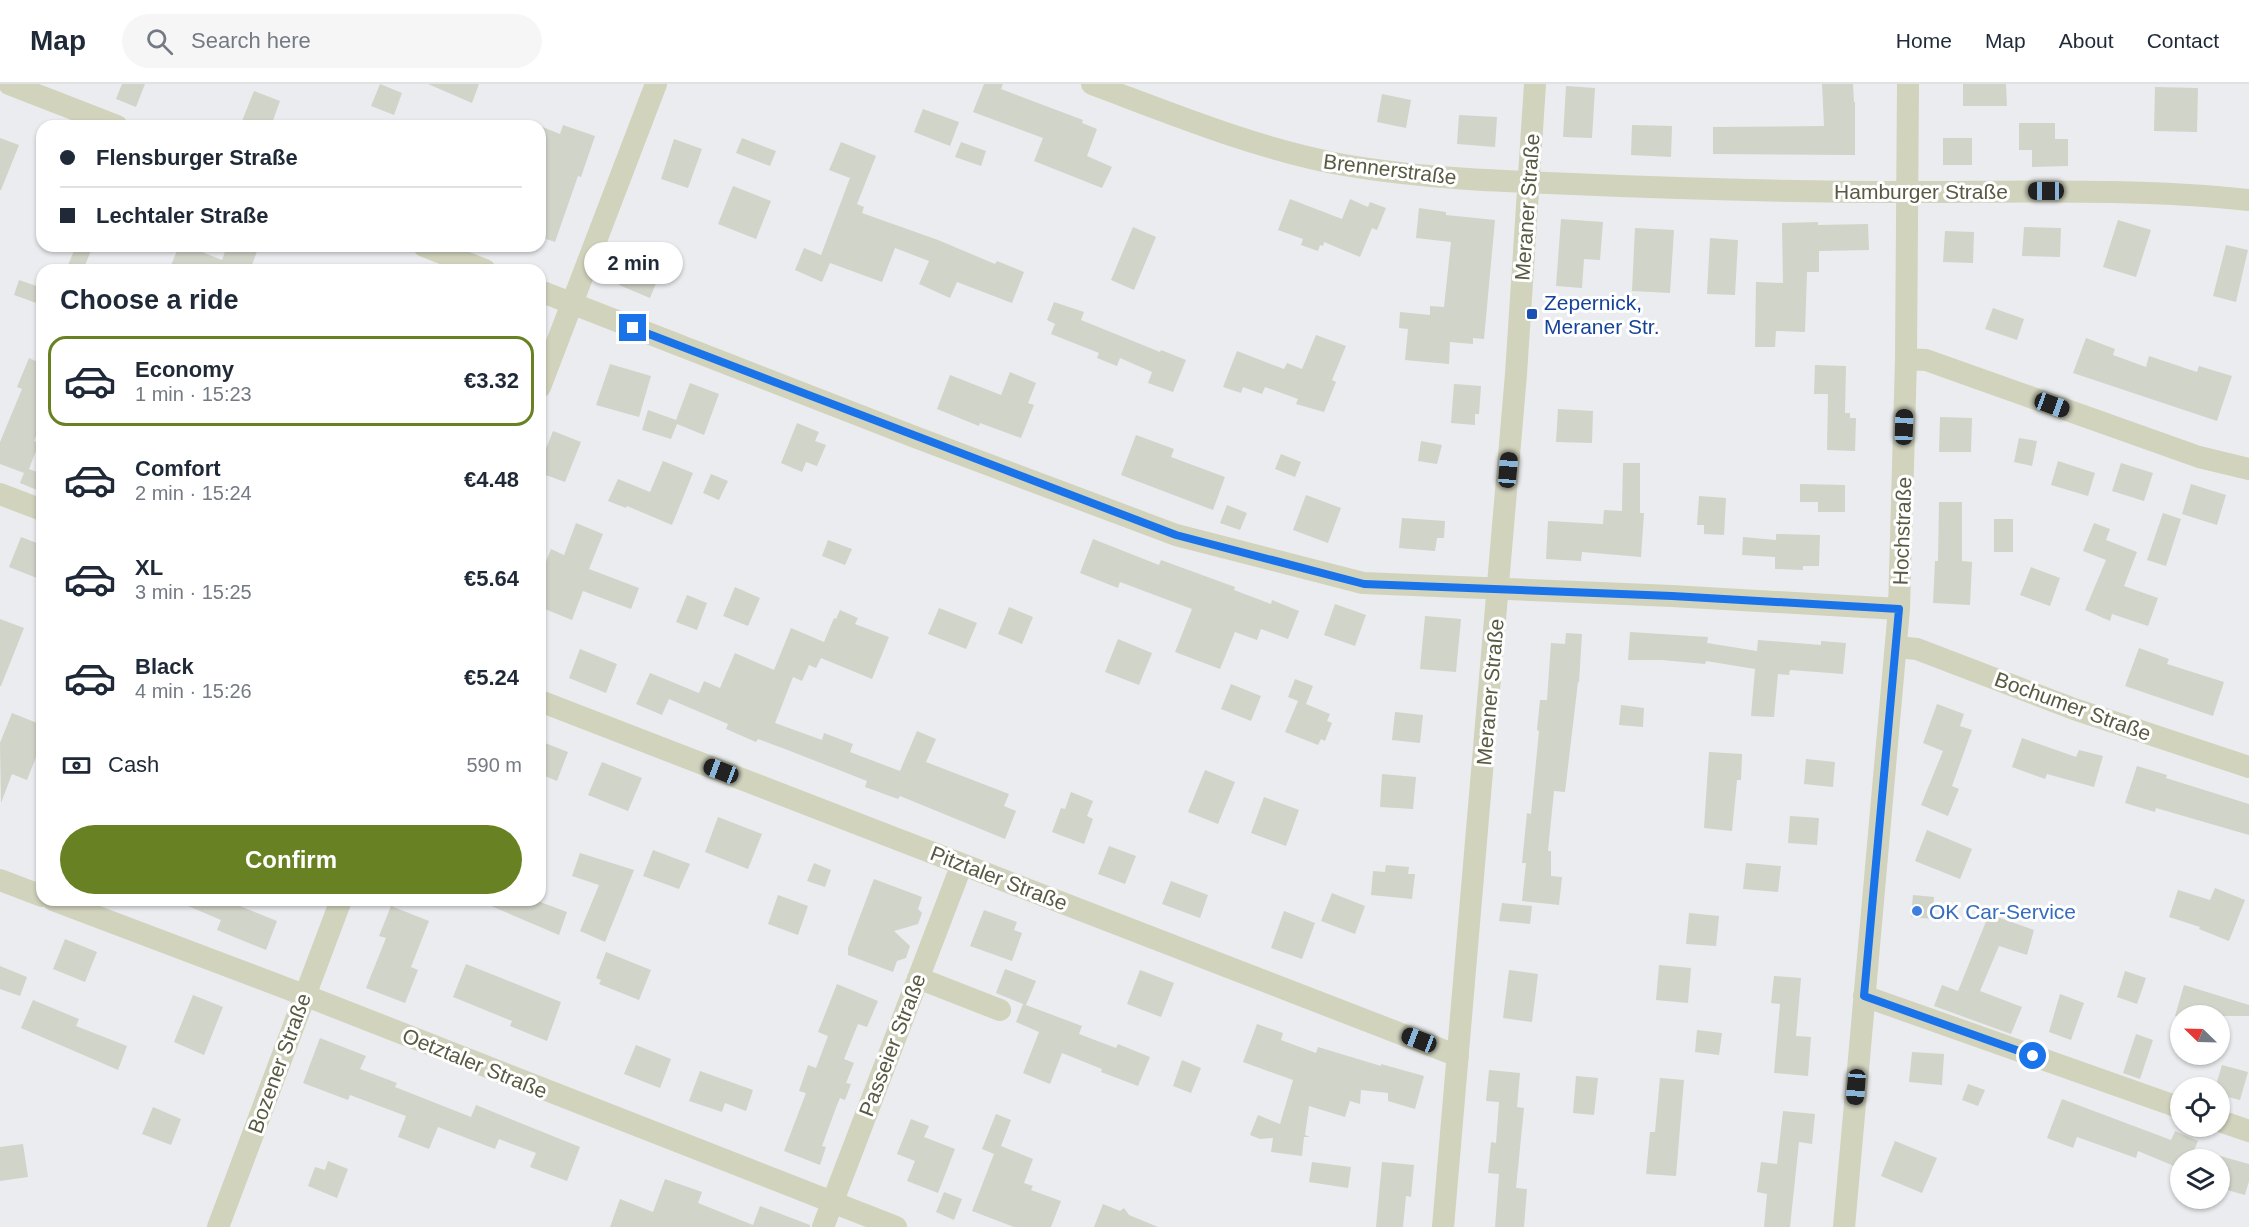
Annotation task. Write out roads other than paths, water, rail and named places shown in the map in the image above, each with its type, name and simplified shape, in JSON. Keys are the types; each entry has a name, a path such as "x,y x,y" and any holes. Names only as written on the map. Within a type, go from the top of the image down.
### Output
{"street":[{"path":"9,84 102,120"},
{"path":"546,372 656,84"},
{"name":"Brennerstraße","path":"1092,84 1135,92 1231,136 1313,159 1422,176 1700,190"},
{"name":"Meraner Straße","path":"1443,1227 1498,589 1535,84"},
{"name":"Hochstraße","path":"1844,1227 1897,647 1906,359 1908,84"},
{"name":"Hamburger Straße","path":"1700,190 2115,191 2249,200"},
{"path":"439,252 470,264"},
{"path":"546,293 915,437 1176,535 1364,584 1672,596 1899,609"},
{"path":"1906,359 1926,360 2199,457 2249,469"},
{"path":"0,494 36,508"},
{"name":"Bochumer Straße","path":"1897,647 1917,649 2074,709 2249,767"},
{"name":"Pitztaler Straße","path":"546,703 1458,1056"},
{"name":"Passeier Straße","path":"823,1227 962,864"},
{"path":"0,880 36,894"},
{"name":"Oetztaler Straße","path":"69,906 304,995 896,1227"},
{"name":"Bozener Straße","path":"218,1227 338,906"},
{"path":"918,978 1000,1010"},
{"path":"1864,996 2170,1104"},
{"path":"2230,1124 2249,1131"}],"place":[{"name":"Zepernick, Meraner Str.","path":"1532,314"},
{"name":"OK Car-Service","path":"1917,911"}]}
